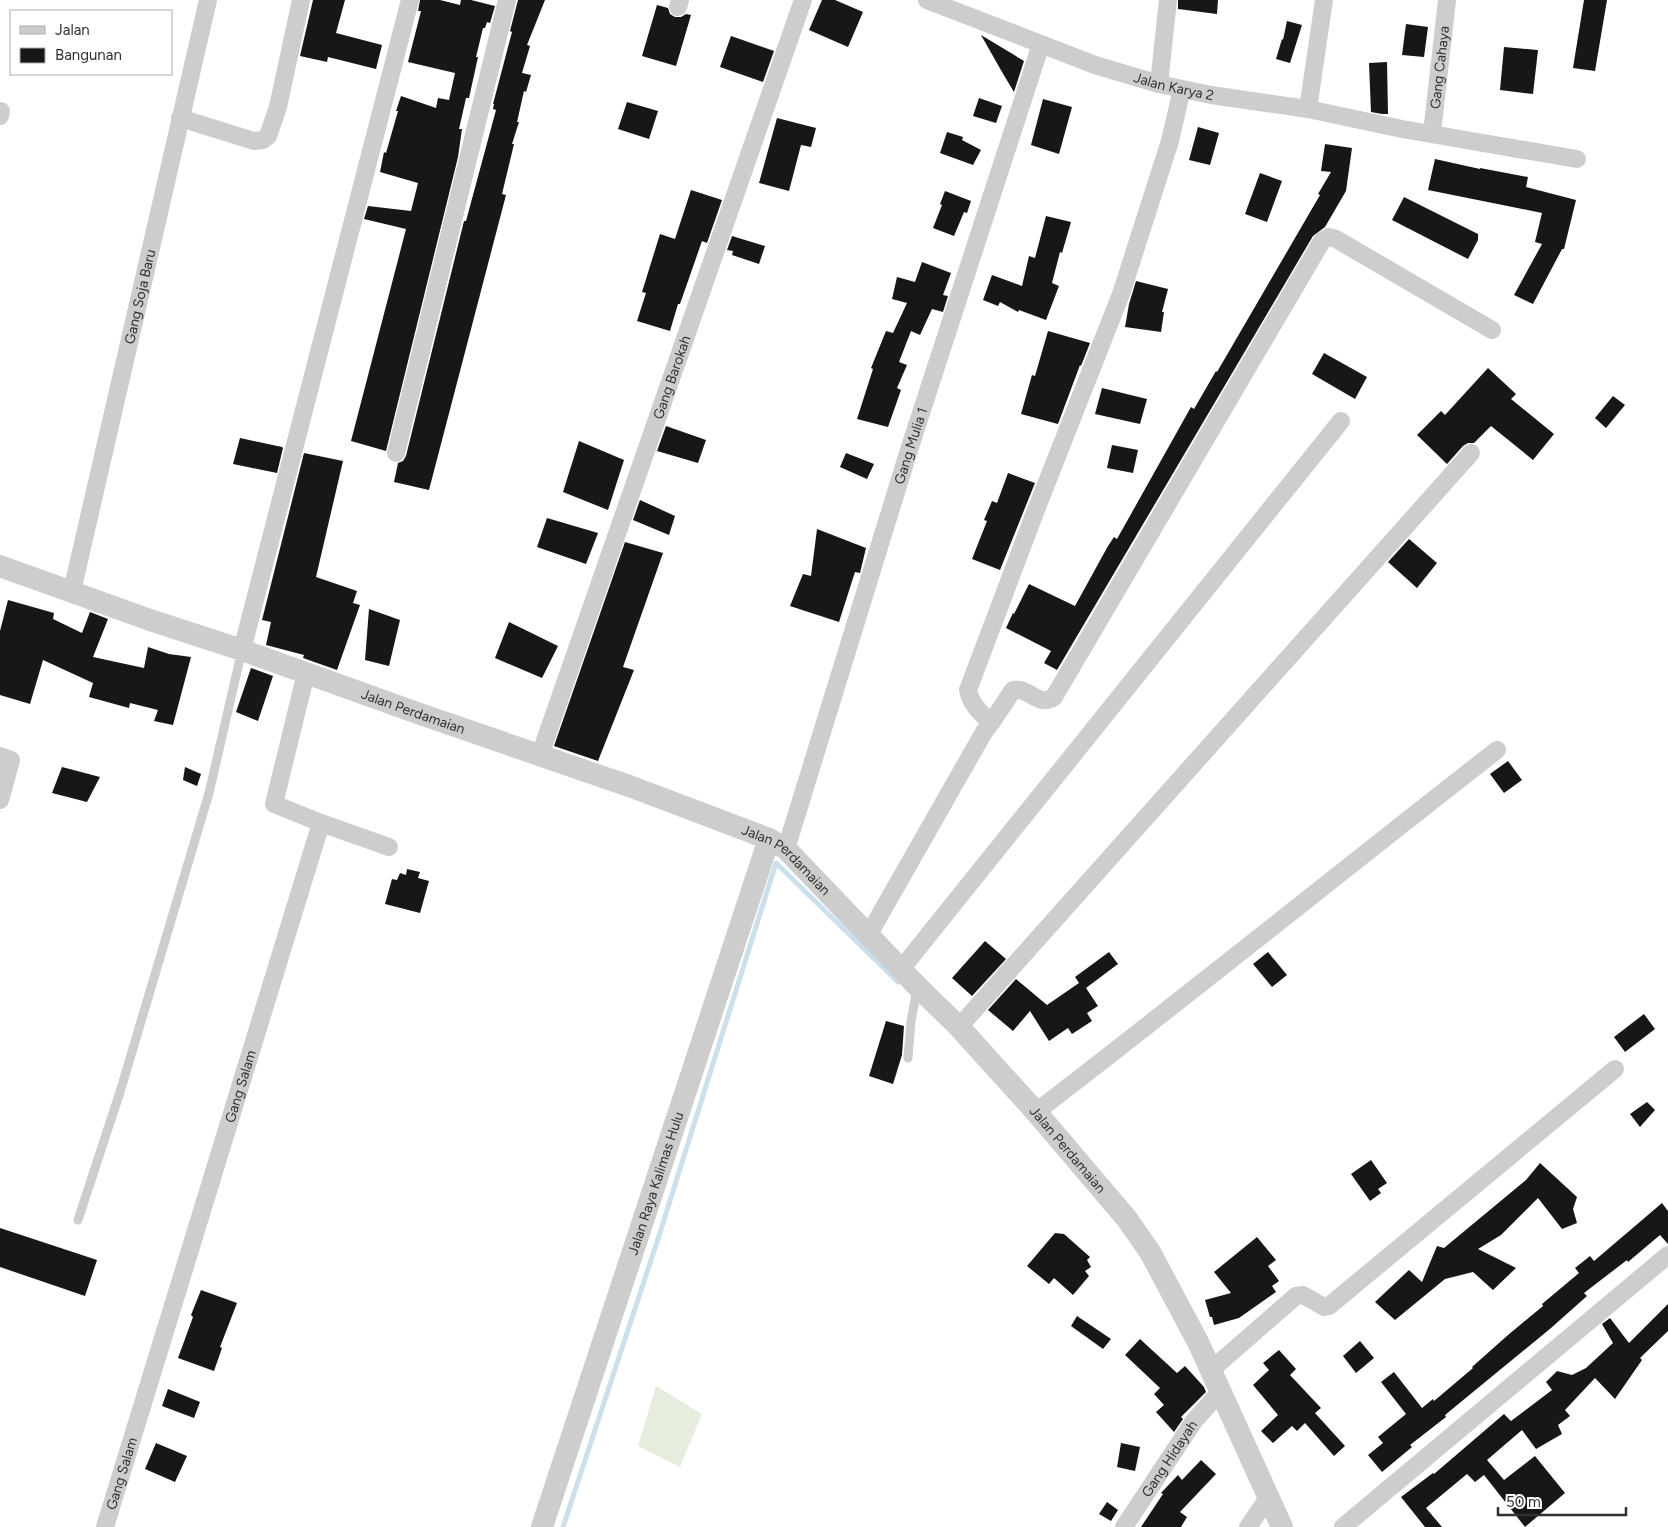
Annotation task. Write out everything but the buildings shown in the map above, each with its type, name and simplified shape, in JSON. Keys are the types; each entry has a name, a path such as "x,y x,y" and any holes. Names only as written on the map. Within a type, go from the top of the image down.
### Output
{"street":[{"name":"Gang Soja Baru","path":"72,591 208,0"},
{"path":"180,118 254,141 262,140 268,136 278,107 301,0"},
{"path":"242,650 410,0"},
{"path":"396,453 507,0"},
{"name":"Gang Barokah","path":"540,755 803,0"},
{"name":"Jalan Karya 2","path":"927,0 1095,65 1159,84 1211,95 1308,110 1577,159"},
{"path":"1159,84 1168,0"},
{"path":"1308,110 1324,0"},
{"name":"Gang Cahaya","path":"1432,133 1447,0"},
{"name":"Gang Mulia 1","path":"778,844 1041,44"},
{"path":"991,723 976,709 968,690 1034,515 1121,294 1170,140 1182,89"},
{"path":"869,934 984,732 1013,690 1018,689 1044,701 1049,701 1054,697 1322,240 1329,237 1336,238 1492,330"},
{"path":"902,968 1341,421"},
{"path":"959,1027 1471,453"},
{"name":"Jalan Perdamaian","path":"0,566 632,787 778,844 959,1027 1036,1112 1127,1218 1162,1273 1211,1370 1282,1527"},
{"path":"306,672 274,804 389,847"},
{"path":"1036,1112 1497,750"},
{"path":"0,756 11,760 0,800"},
{"name":"Gang Salam","path":"105,1527 321,823"},
{"name":"Jalan Raya Kalimas Hulu","path":"542,1527 778,844"},
{"path":"1211,1370 1296,1296 1303,1295 1324,1307 1329,1306 1615,1069"},
{"path":"1343,1527 1668,1255"},
{"name":"Gang Hidayah","path":"1124,1527 1194,1421 1220,1392"},
{"path":"1248,1527 1268,1498"}],"lane":[{"path":"78,1220 120,1092 209,793 242,650"},
{"path":"908,1058 915,997 918,987"}],"green space":[{"path":"656,1386 702,1414 680,1467 638,1446"}],"waterway":[{"path":"563,1527 658,1239 776,863 898,982"}]}
